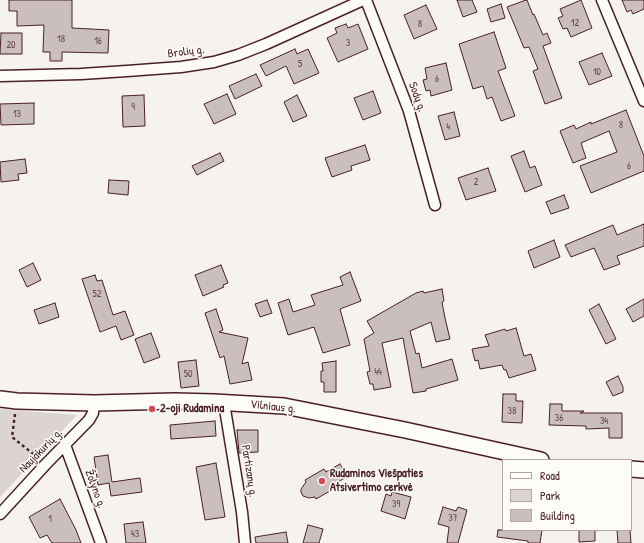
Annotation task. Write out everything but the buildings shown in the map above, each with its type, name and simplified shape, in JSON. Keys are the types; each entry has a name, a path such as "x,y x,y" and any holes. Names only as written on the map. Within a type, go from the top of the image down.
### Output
{"main road":[{"name":"Vilniaus g.","path":"0,400 94,403 174,401 284,406 405,430 536,459"},
{"path":"632,469 644,470"}],"street":[{"name":"Brolių g.","path":"0,76 127,72 214,62 238,55 266,44 363,0"},
{"name":"Sodų g.","path":"366,0 409,110 435,205"},
{"path":"602,0 644,102"},
{"name":"Naujakurių g.","path":"0,514 45,464 89,420 93,413 94,403"},
{"name":"Partizanų g.","path":"224,403 242,512 245,543"},
{"name":"Žolyno g.","path":"64,444 101,543"}],"path":[{"path":"17,401 12,437 45,464"}],"green space":[{"path":"0,409 77,415 0,497"}],"place":[{"name":"2-oji Rudamina","path":"152,409"},
{"name":"Rudaminos Viešpaties Atsivertimo cerkvė","path":"322,481"}]}
